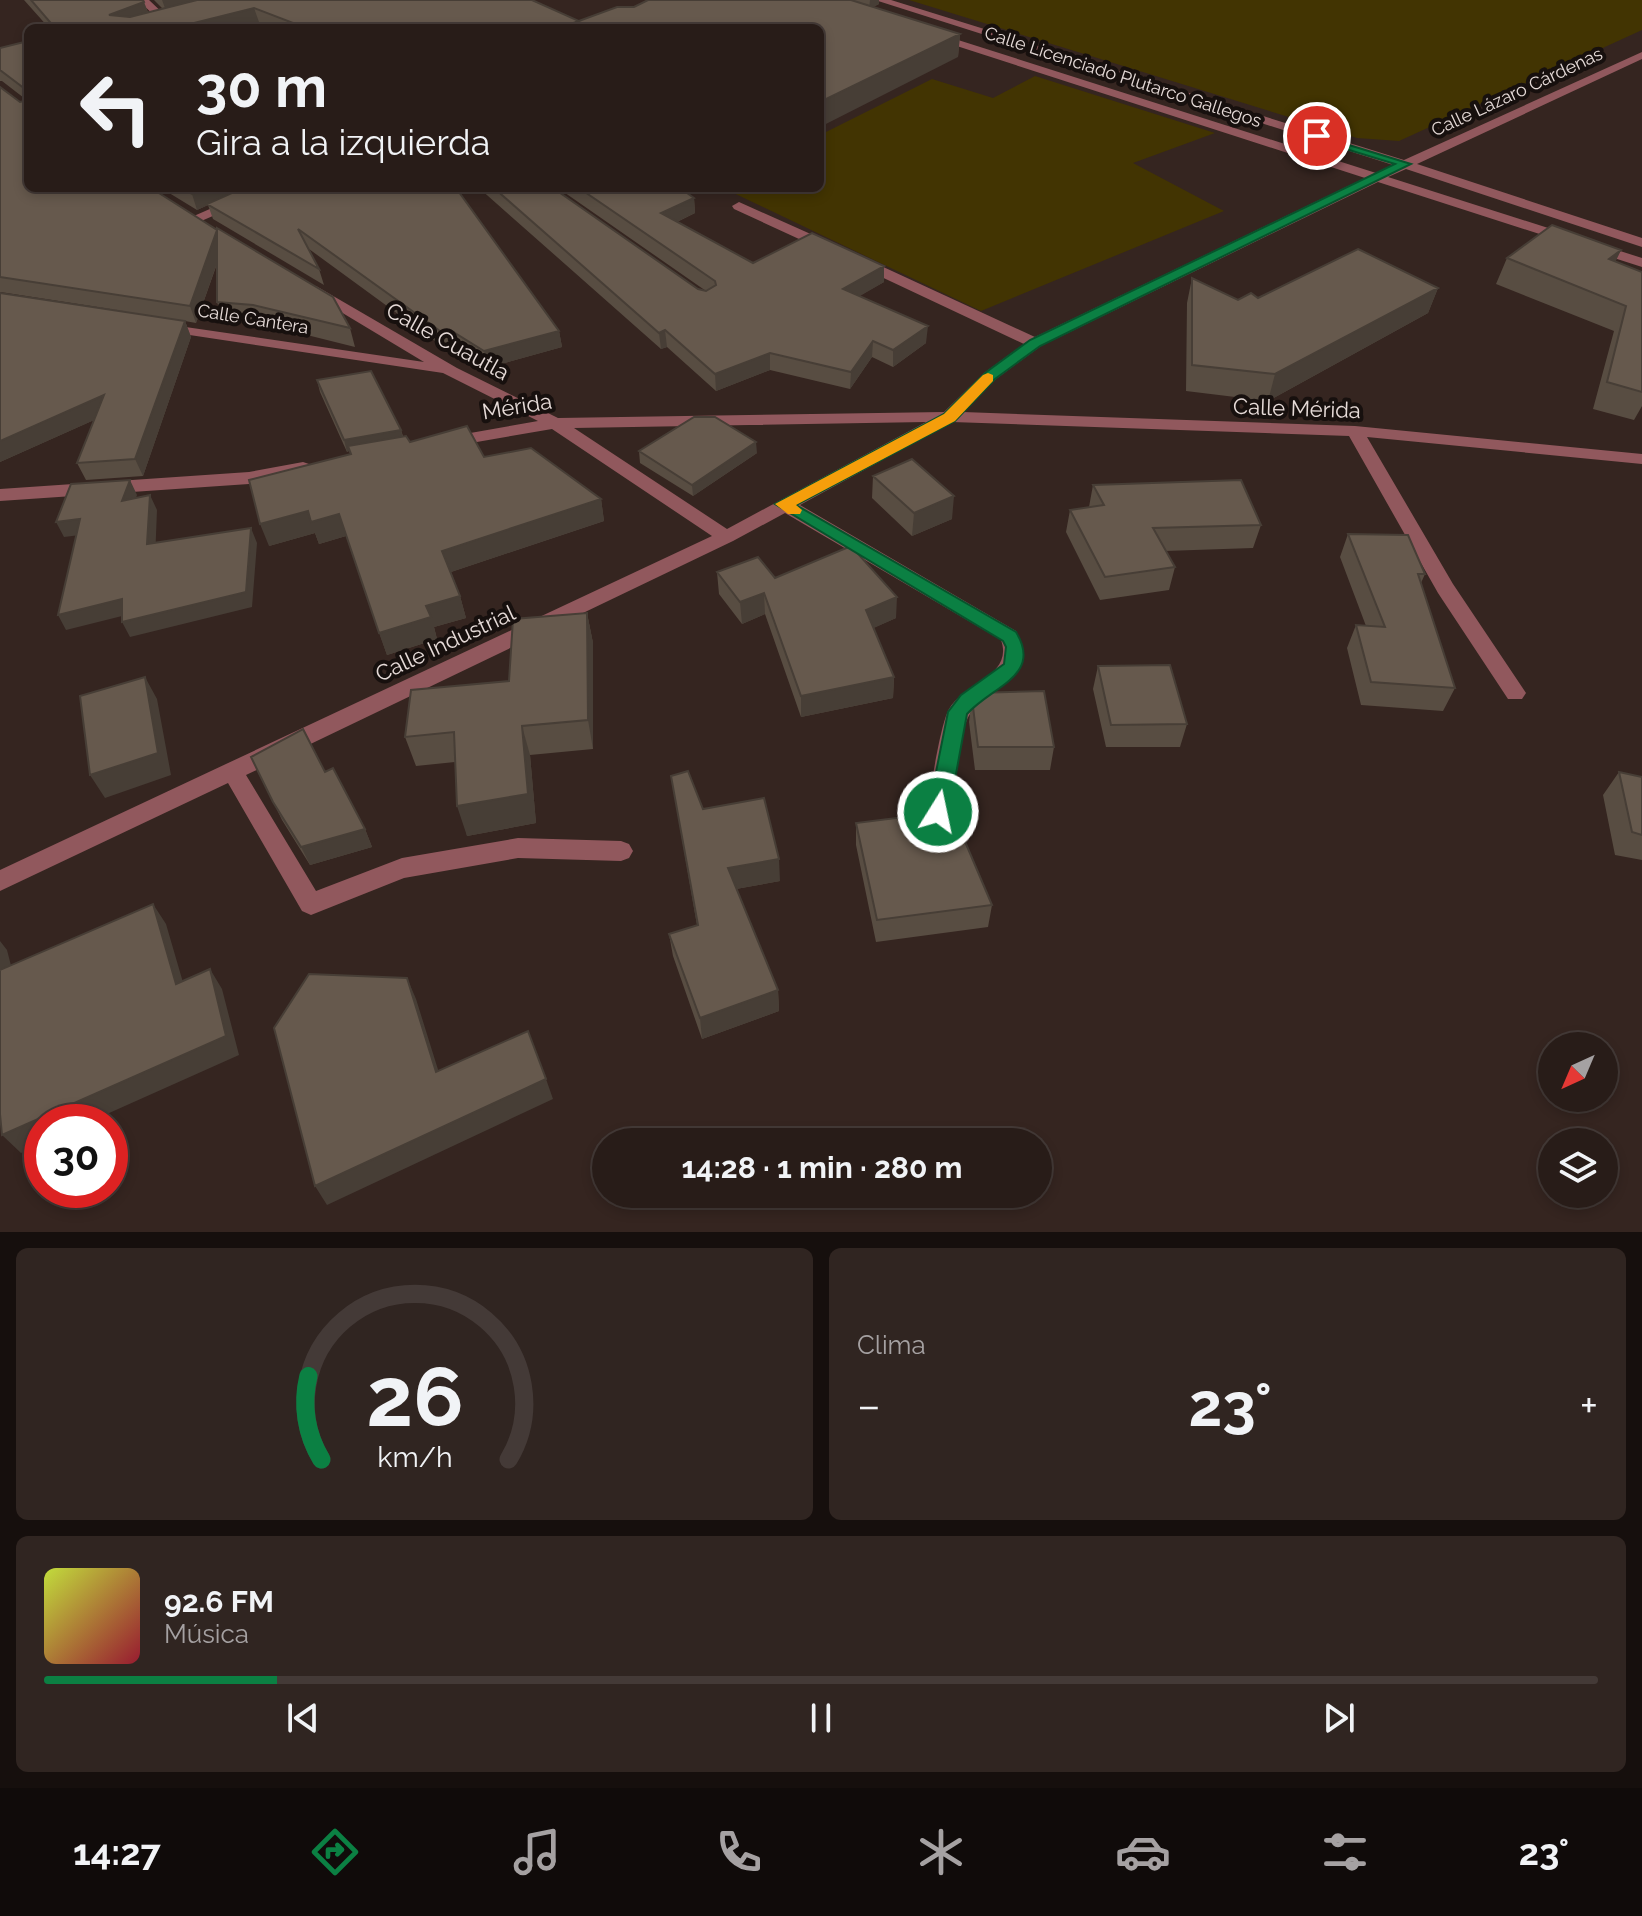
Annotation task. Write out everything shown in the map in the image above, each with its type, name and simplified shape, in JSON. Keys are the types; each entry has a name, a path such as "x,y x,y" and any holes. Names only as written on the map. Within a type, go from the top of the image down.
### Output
{"street":[{"path":"143,0 163,18"},
{"name":"Calle Licenciado Plutarco Gallegos","path":"880,0 929,25 1642,263"},
{"path":"149,21 178,14"},
{"name":"Calle Licenciado Plutarco Gallegos","path":"929,25 1405,164 1642,243"},
{"name":"Calle Lázaro Cárdenas","path":"949,417 990,376 1035,343 1405,164 1642,55"},
{"path":"213,231 188,215 258,192"},
{"path":"739,206 1035,343"},
{"name":"Calle Cuautla","path":"303,284 451,371 555,423 726,537"},
{"name":"Calle Cantera","path":"148,324 451,371"},
{"name":"Mérida","path":"433,445 555,423 949,417"},
{"name":"Calle Mérida","path":"949,417 1355,431 1642,459"},
{"name":"Calle Industrial","path":"0,881 726,537 949,417"},
{"path":"1355,431 1445,588 1515,693"},
{"path":"0,495 249,478 325,464"},
{"path":"784,504 1009,636 1016,647 1016,658 1011,668 958,712 938,812"},
{"path":"232,771 311,904 402,868 518,848 621,851"}],"shaded area":[{"path":"909,0 1642,0 1642,30 1399,141 1357,138"},
{"path":"1035,76 1215,133 1133,163 1224,211 981,311 731,192 824,192 824,133 932,79 993,98"}],"building":[{"path":"31,0 143,0 109,15 130,17 197,0 532,0 579,21 576,24 296,24 254,8 190,24 52,24"},
{"path":"648,0 851,0 960,34 824,100 824,24 576,22 617,7 634,7"},
{"path":"24,42 24,88 0,70 0,48"},
{"path":"0,87 20,102 24,101 24,192 157,192 217,230 190,306 0,277"},
{"path":"234,192 459,192 559,331 484,351 450,330 447,336 298,229 319,269 207,204"},
{"path":"499,192 559,192 698,289 706,291 716,285 715,281 585,192 686,192 694,198 661,213 753,263 812,233 884,266 843,289 928,326 893,350 873,341 851,372 770,353 715,374 665,330 659,333"},
{"path":"1552,225 1621,250 1609,259 1642,272 1642,392 1607,382 1626,306 1507,258"},
{"path":"217,228 333,297 350,328 253,305 217,302"},
{"path":"1358,249 1438,288 1275,374 1192,365 1192,278 1238,300 1251,293 1258,298"},
{"path":"0,293 185,321 135,459 77,463 104,395 0,441"},
{"path":"371,371 401,430 344,440 317,380"},
{"path":"694,417 715,417 756,442 692,485 639,451"},
{"path":"467,426 484,457 531,448 601,499 442,551 460,596 426,606 431,617 379,633 339,514 311,522 308,511 260,524 249,480 351,454 348,446 406,436 410,442"},
{"path":"912,459 954,496 914,513 873,476"},
{"path":"130,480 122,501 150,495 147,544 251,528 246,592 122,622 122,599 58,615 80,519 56,522 71,484"},
{"path":"1241,480 1261,525 1153,528 1175,567 1105,577 1070,510 1104,505 1093,485"},
{"path":"1348,534 1408,535 1425,574 1418,574 1455,688 1371,682 1356,625 1385,627"},
{"path":"851,546 897,597 866,610 894,677 801,696 764,593 740,602 717,572 758,557 775,578"},
{"path":"587,613 588,720 522,726 528,794 457,806 454,732 405,737 411,690 509,681 513,619"},
{"path":"1170,665 1187,724 1111,725 1098,666"},
{"path":"145,677 158,753 90,775 80,696"},
{"path":"1044,691 1054,747 978,747 972,699 975,693"},
{"path":"303,729 325,772 333,768 365,829 301,847 273,802 251,757"},
{"path":"688,771 703,809 764,798 779,859 728,868 778,990 700,1018 669,934 698,925 671,776"},
{"path":"1619,772 1642,777 1642,835 1632,832"},
{"path":"952,811 992,905 877,920 856,823"},
{"path":"153,904 176,984 210,969 226,1036 72,1104 24,1104 24,1125 2,1135 0,970"},
{"path":"309,974 407,978 436,1072 528,1031 546,1079 315,1186 274,1028"}],"slow traffic":[{"path":"794,510 784,504 949,417 988,378"}],"route":[{"path":"938,812 958,712 1011,668 1016,658 1016,647 1009,636 784,504 949,417 990,376 1035,343 1405,164 1317,136"}]}
